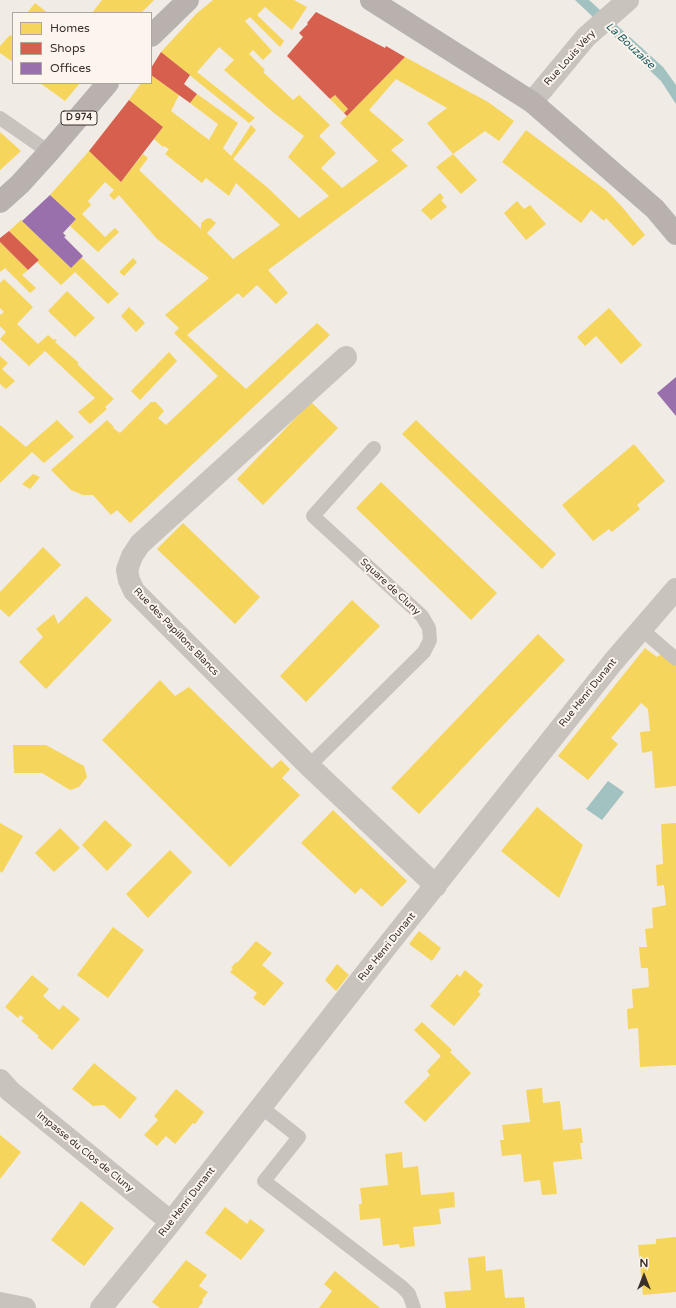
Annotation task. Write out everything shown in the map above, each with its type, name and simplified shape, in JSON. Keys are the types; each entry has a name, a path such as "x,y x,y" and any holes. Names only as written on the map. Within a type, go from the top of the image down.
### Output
{"main road":[{"path":"152,35 188,0"},
{"path":"371,0 532,102 655,209 676,234"},
{"name":"D 974","path":"0,202 20,184 107,84"}],"street":[{"name":"Rue Louis Véry","path":"532,102 586,37 624,4"},
{"name":"Rue des Papillons Blancs","path":"346,357 140,544 132,556 128,570 128,580 134,592 309,766 436,886"},
{"name":"Rue Henri Dunant","path":"101,1308 171,1222 387,946 640,629 676,589"},
{"name":"Impasse du Clos de Cluny","path":"0,1080 17,1096 171,1222"},
{"path":"0,1302 25,1308"}],"lane":[{"path":"0,118 49,152"},
{"name":"Square de Cluny","path":"309,766 424,652 430,640 429,628 422,616 313,516 374,448"},
{"path":"640,629 676,659"},
{"path":"261,1108 299,1137 264,1181 402,1287 409,1294 414,1308"}],"water":[{"name":"La Bouzaise","path":"575,0 589,0 663,67 676,85 676,104 661,81"},
{"path":"608,781 624,792 602,820 586,809"}],"building: Homes":[{"path":"102,0 154,0 142,12 93,12"},
{"path":"213,0 294,0 307,7 292,30 265,7 257,15 284,41 280,47 250,17 245,21 272,51 263,60 253,50 249,54 265,70 263,72 293,100 299,95 330,125 319,136 336,153 321,168 342,188 378,161 340,123 405,57 488,102 514,121 499,141 485,131 453,154 427,123 447,108 396,79 369,110 404,140 391,150 408,166 268,270 288,293 276,304 257,285 243,298 238,293 187,335 246,389 317,323 330,335 130,523 117,510 111,515 93,495 83,495 71,490 51,470 107,420 114,427 113,428 120,433 151,402 156,402 164,411 158,418 166,425 218,376 174,333 179,328 165,315 209,278 157,239 119,195 114,200 109,195 114,190 105,182 88,201 91,205 82,214 105,237 115,228 119,232 98,252 70,226 76,219 50,195 89,151 121,182 143,154 148,158 139,170 201,229 201,223 206,219 210,218 216,223 207,233 233,259 280,225 236,183 229,196 206,178 202,183 165,154 169,149 164,146 163,147 154,139 163,127 129,100 140,84 152,84 152,76 179,95 171,111 209,140 218,124 190,103 197,94 238,123 223,148 231,156 251,125 256,130 233,159 268,188 299,218 329,196 288,157 304,136 274,113 224,70 234,60 219,47 197,72 255,118 249,123 161,52 196,14"},
{"path":"35,3 47,12 28,12"},
{"path":"10,35 12,36 12,61 0,53 0,46"},
{"path":"41,84 79,84 65,101"},
{"path":"335,95 348,109 344,113 330,99"},
{"path":"526,130 607,191 645,235 633,246 606,218 604,221 591,210 581,223 502,162"},
{"path":"0,132 21,151 0,170"},
{"path":"453,154 477,180 461,194 436,167"},
{"path":"440,193 444,198 441,200 447,207 431,220 421,210"},
{"path":"517,201 524,209 530,205 546,224 526,240 504,213"},
{"path":"21,220 71,268 81,257 119,294 108,304 75,272 61,285 37,262 39,260 9,231"},
{"path":"0,242 28,270 22,275 36,288 30,293 5,268 0,272"},
{"path":"133,258 137,262 124,276 119,272"},
{"path":"4,279 33,307 17,324 38,344 48,335 54,340 57,340 55,342 79,363 77,364 114,399 105,407 107,409 90,424 78,412 95,398 45,351 29,366 0,339 6,332 0,326 0,315 4,312 0,308 0,283"},
{"path":"67,291 95,318 75,337 48,311"},
{"path":"129,307 145,323 136,332 121,316"},
{"path":"609,308 642,345 621,364 596,336 585,346 577,337"},
{"path":"169,352 177,361 140,400 131,391"},
{"path":"0,356 8,363 2,369 15,381 6,389 0,384"},
{"path":"311,402 338,428 263,505 237,479"},
{"path":"57,420 74,437 44,463 32,452 0,483 0,425 26,447"},
{"path":"416,420 556,554 542,569 402,434"},
{"path":"634,444 665,481 637,505 640,509 612,532 609,529 593,541 562,505"},
{"path":"33,474 40,477 30,489 22,484"},
{"path":"381,482 497,593 471,620 356,508"},
{"path":"183,523 260,597 235,624 157,549"},
{"path":"43,547 61,565 9,617 0,609 0,592"},
{"path":"86,596 112,620 46,689 19,662 43,637 36,629 54,614 58,624"},
{"path":"352,600 380,626 306,702 280,676"},
{"path":"538,634 565,660 419,814 391,788"},
{"path":"645,648 657,657 661,654 676,666 676,786 655,788 652,751 642,753 640,732 650,731 648,709 641,703 611,738 618,744 588,780 558,756"},
{"path":"160,680 175,696 189,687 272,768 281,760 290,769 282,778 300,795 230,867 102,740"},
{"path":"13,745 46,745 84,766 87,777 79,787 70,790 42,773 14,773"},
{"path":"537,807 583,845 559,898 501,851"},
{"path":"333,810 407,881 382,907 361,888 355,894 301,843"},
{"path":"105,820 132,845 107,871 82,845"},
{"path":"0,823 23,836 2,873 0,871"},
{"path":"676,823 676,1065 640,1067 638,1028 628,1029 627,1009 633,1008 632,989 649,987 648,968 641,968 639,947 647,947 645,929 653,928 652,908 666,905 664,885 657,886 656,865 663,864 661,824"},
{"path":"60,828 80,848 54,872 35,853"},
{"path":"170,850 192,872 148,918 126,894"},
{"path":"113,927 144,950 108,998 77,975"},
{"path":"419,931 441,948 432,961 409,944"},
{"path":"256,941 272,953 262,965 284,983 264,1006 253,998 257,993 230,972 233,969 231,968 236,962 237,963"},
{"path":"337,964 349,975 336,991 325,980"},
{"path":"465,970 483,985 478,992 481,994 454,1026 430,1006 457,974 460,977"},
{"path":"32,975 49,989 43,996 59,1010 63,1005 80,1019 52,1050 37,1037 39,1036 21,1021 24,1018 20,1015 18,1018 5,1007"},
{"path":"422,1022 452,1050 450,1052 471,1073 425,1122 404,1102 430,1075 427,1071 441,1056 414,1030"},
{"path":"94,1063 137,1098 120,1119 104,1105 93,1106 72,1089"},
{"path":"542,1088 543,1103 560,1101 563,1130 581,1128 583,1143 580,1143 582,1159 553,1162 557,1194 542,1195 540,1180 524,1182 521,1154 502,1156 500,1140 504,1140 502,1125 530,1122 526,1090"},
{"path":"176,1089 204,1112 195,1124 193,1123 175,1144 166,1136 157,1146 144,1135 158,1120 154,1116"},
{"path":"0,1135 21,1152 0,1179"},
{"path":"402,1152 403,1168 418,1166 421,1195 454,1192 455,1207 439,1209 441,1224 413,1227 415,1246 400,1248 399,1244 383,1246 380,1218 360,1220 359,1204 362,1204 360,1188 388,1185 385,1154"},
{"path":"81,1201 114,1228 84,1266 51,1240"},
{"path":"225,1207 247,1224 250,1219 265,1230 241,1260 205,1233"},
{"path":"676,1237 676,1292 643,1295 638,1245 656,1244 656,1239"},
{"path":"485,1256 486,1271 502,1269 505,1298 524,1297 525,1308 446,1308 444,1292 471,1290 468,1258"},
{"path":"186,1260 207,1275 199,1286 208,1292 202,1300 203,1302 198,1308 160,1308 152,1302"},
{"path":"335,1271 380,1308 319,1308 332,1291 324,1284"}],"building: Shops":[{"path":"316,12 385,48 386,46 405,57 347,116 344,113 348,109 335,95 330,99 287,56 303,37 299,33 308,24 307,23"},
{"path":"161,52 190,75 184,84 197,94 190,103 152,76 152,66"},
{"path":"129,100 163,127 121,182 89,151"},
{"path":"9,231 39,260 28,270 0,242 0,238"}],"building: Offices":[{"path":"50,195 76,219 63,233 66,236 64,237 83,256 71,268 22,221"},
{"path":"676,377 676,416 657,393"}]}
